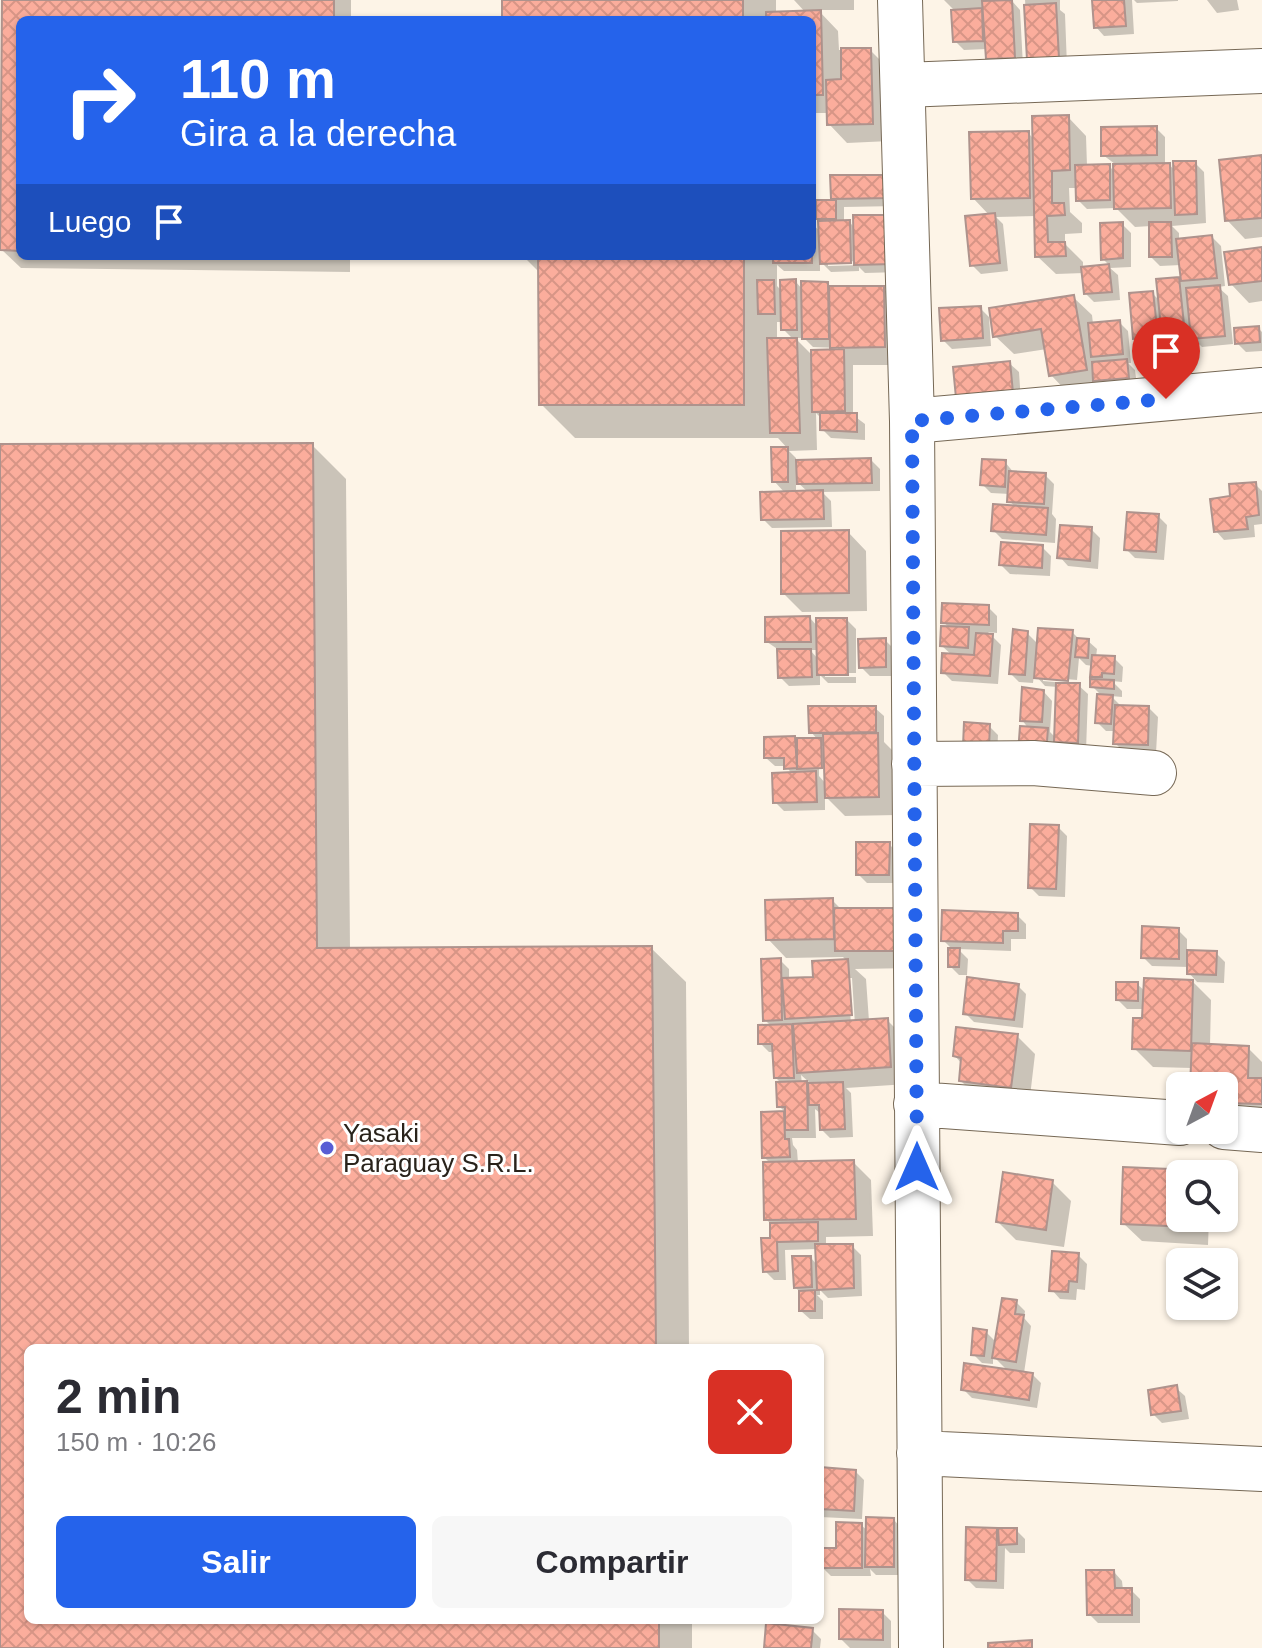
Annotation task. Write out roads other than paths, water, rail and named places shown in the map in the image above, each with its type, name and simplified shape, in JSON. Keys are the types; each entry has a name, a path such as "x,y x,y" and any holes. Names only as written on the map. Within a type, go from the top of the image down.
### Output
{"street":[{"path":"900,0 912,421 921,1648"},
{"path":"904,85 1262,71"},
{"path":"912,421 1262,390"},
{"path":"914,764 1033,763 1154,773"},
{"path":"916,1104 1166,1122"},
{"path":"1238,1128 1262,1130"},
{"path":"919,1453 1262,1469"}],"place":[{"name":"Yasaki Paraguay S.R.L.","path":"327,1148"}]}
